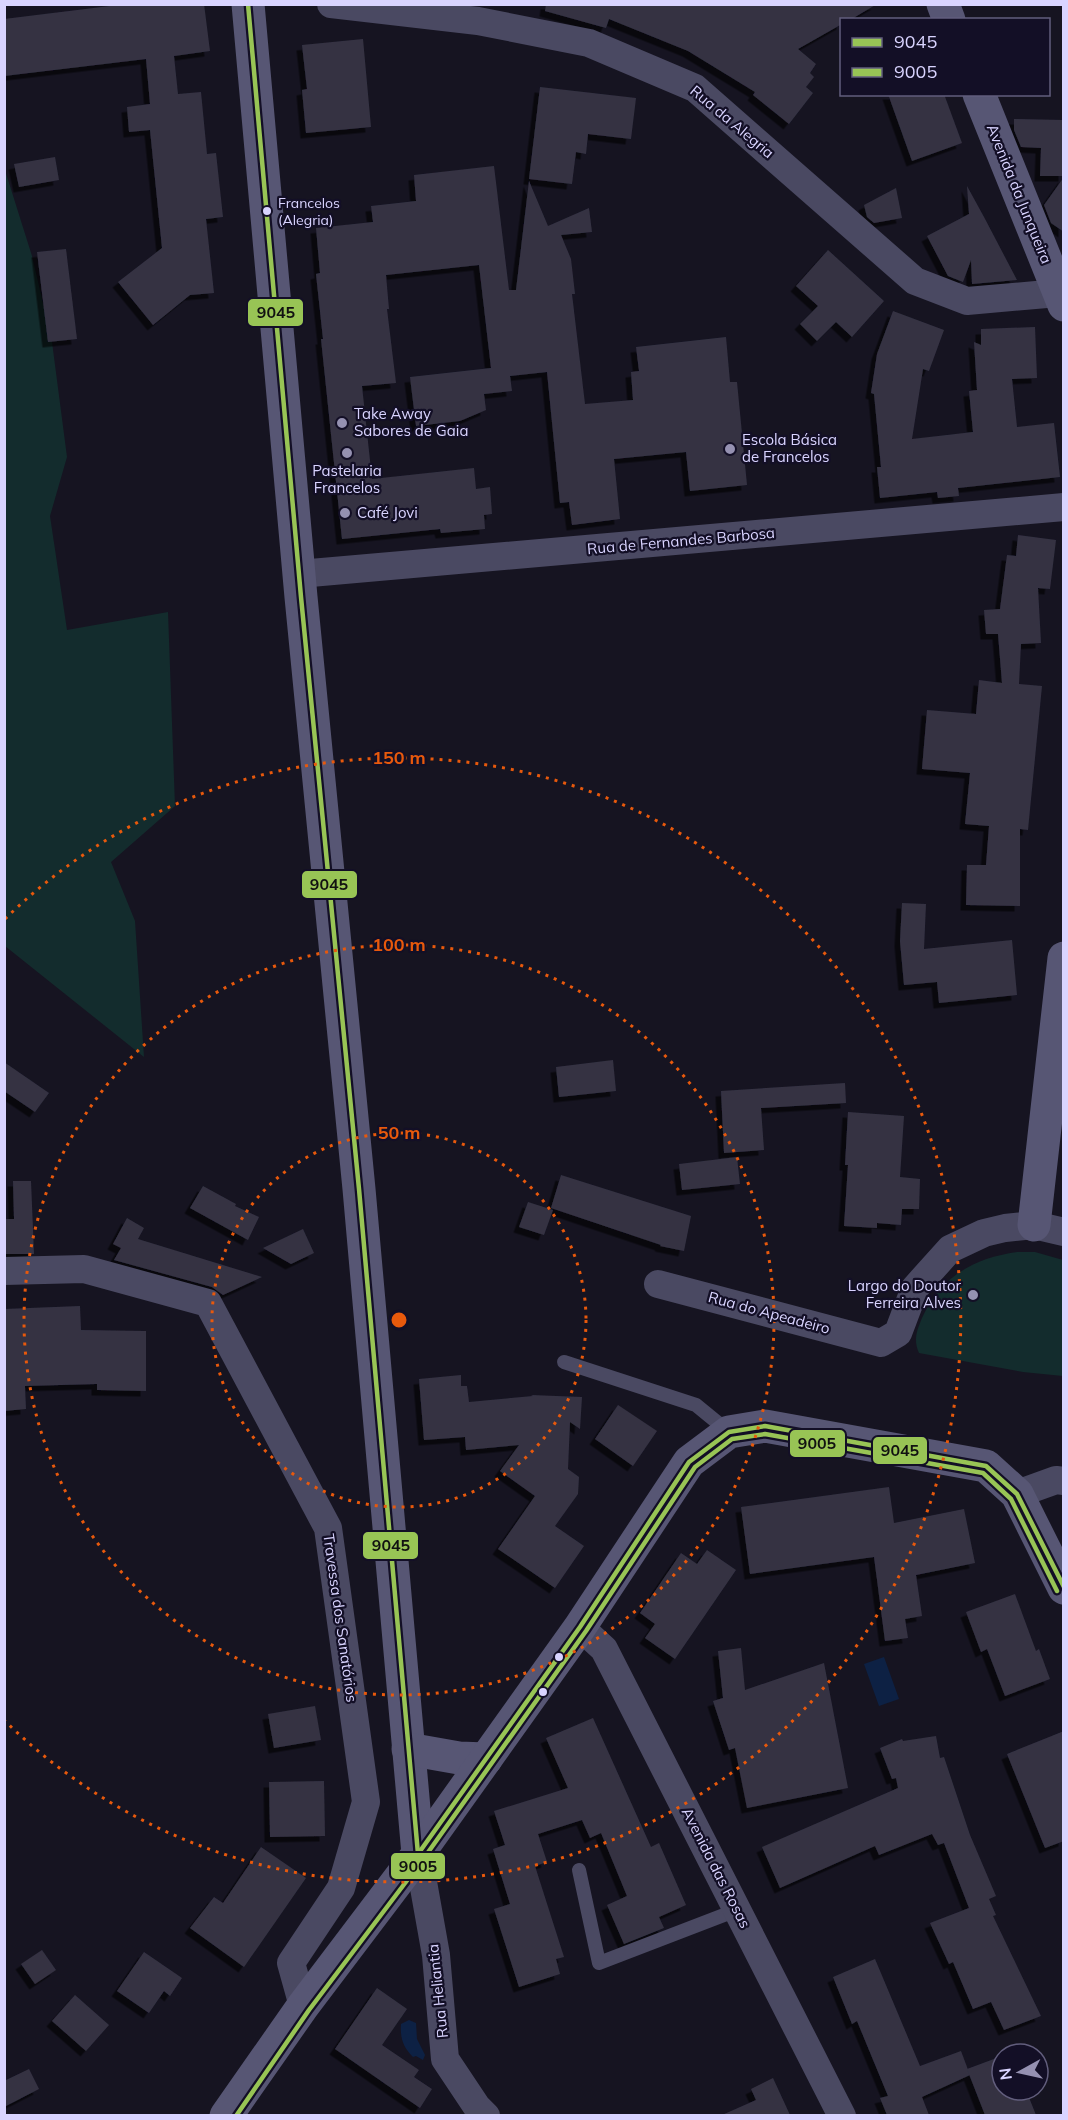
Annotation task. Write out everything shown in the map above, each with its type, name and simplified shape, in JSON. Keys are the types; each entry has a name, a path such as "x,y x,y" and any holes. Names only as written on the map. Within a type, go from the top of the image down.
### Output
{"main road":[{"path":"248,4 299,574 359,1189 418,1854"},
{"name":"Avenida da Junqueira","path":"980,96 1061,299"},
{"path":"1049,1228 1064,958"},
{"path":"226,2115 303,2006 418,1854 580,1627 689,1462 729,1432 765,1426 986,1466 1017,1494 1064,1588"},
{"path":"408,1749 459,1758 486,1759"}],"street":[{"name":"Rua da Alegria","path":"331,4 478,21 589,43 695,88 915,281 967,301 1061,299"},
{"name":"Rua de Fernandes Barbosa","path":"299,574 1064,507"},
{"name":"Rua do Apeadeiro","path":"658,1284 880,1343 898,1333 915,1288 950,1249 984,1233 1049,1228"},
{"name":"Travessa dos Sanatórios","path":"4,1271 84,1269 208,1303 328,1528 366,1803 341,1888 291,1963 303,2006"},
{"path":"1017,1494 1056,1480 1064,1480"},
{"name":"Avenida das Rosas","path":"580,1627 604,1649 842,2115"},
{"name":"Rua Heliantia","path":"418,1854 436,1955 446,2059 477,2107 486,2115"}],"lane":[{"path":"564,1362 696,1406 729,1432"},
{"path":"579,1870 599,1963 737,1910"}],"green space":[{"path":"4,167 32,256 52,342 67,457 50,516 67,630 168,612 175,806 111,862 135,921 144,1057 5,946"},
{"path":"1017,1252 1035,1252 1063,1260 1063,1376 1023,1372 919,1353 916,1335 929,1304 938,1291 960,1272 973,1265"}],"water":[{"path":"884,1657 899,1699 879,1706 864,1664"},
{"path":"409,2020 416,2023 417,2039 425,2055 423,2060 416,2056 413,2057 403,2042 401,2024"}],"building":[{"path":"126,4 204,4 210,51 174,56 178,94 201,92 207,154 216,153 223,217 206,219 214,293 190,295 153,325 118,282 162,248 150,130 129,132 127,107 150,104 146,59 4,76 4,19"},
{"path":"546,4 877,4 853,18 840,18 840,25 798,49 816,64 810,73 814,77 806,87 813,93 789,124 753,95 755,92 688,51 609,19 606,28 545,11"},
{"path":"363,39 371,127 306,133 302,90 307,89 302,45"},
{"path":"540,87 636,98 631,139 588,134 586,154 576,152 572,184 529,179"},
{"path":"889,96 945,96 962,143 912,161"},
{"path":"1014,119 1064,120 1064,176 1040,176 1041,148 1021,147 1014,130"},
{"path":"55,157 59,180 19,187 14,164"},
{"path":"494,166 509,290 516,290 529,181 548,226 589,208 592,232 561,235 571,259 575,294 572,294 585,404 633,400 631,372 639,371 636,347 726,337 730,382 737,382 747,485 690,491 686,452 614,459 620,519 572,525 569,502 560,503 547,372 510,376 512,391 484,394 486,410 460,421 416,426 410,377 491,368 479,265 386,275 389,309 387,309 396,383 362,386 372,479 474,468 476,489 490,487 492,514 484,515 485,529 441,533 440,529 342,539 321,339 323,339 316,274 320,273 316,228 373,222 371,206 416,201 414,175"},
{"path":"1064,177 1064,232 1051,223 1044,205"},
{"path":"967,186 1017,280 972,284 971,260 963,282 948,276 927,236 969,214"},
{"path":"896,188 902,218 874,223 867,217 864,205"},
{"path":"66,249 77,339 48,342 37,252"},
{"path":"828,250 884,301 852,337 836,322 817,341 800,324 818,306 796,286"},
{"path":"893,311 944,330 929,371 923,369 912,439 973,432 969,391 977,390 974,342 981,345 981,329 1035,327 1037,378 1012,379 1017,427 1054,423 1060,477 958,488 959,496 938,498 937,492 880,498 877,467 881,467 874,394 871,393 877,354"},
{"path":"1018,535 1056,540 1050,589 1038,588 1041,643 1021,644 1019,684 1042,686 1028,830 1020,829 1020,906 966,905 967,865 986,865 989,826 965,824 970,773 922,769 927,710 976,714 979,680 1002,683 998,634 986,634 984,610 1000,609 1007,555 1016,556"},
{"path":"902,903 926,904 924,949 1012,940 1017,995 939,1003 937,982 904,985 900,941"},
{"path":"613,1060 616,1091 559,1097 556,1067"},
{"path":"4,1062 49,1093 35,1112 4,1091"},
{"path":"845,1083 846,1103 761,1108 764,1150 724,1153 721,1091"},
{"path":"848,1112 904,1116 900,1177 920,1179 919,1209 902,1209 901,1225 877,1223 877,1228 844,1226 848,1165 845,1165"},
{"path":"737,1157 740,1184 682,1190 679,1164"},
{"path":"561,1175 691,1216 684,1251 660,1246 551,1208"},
{"path":"13,1181 31,1181 34,1254 4,1254 4,1219 14,1219"},
{"path":"203,1186 236,1204 235,1206 259,1217 248,1240 190,1208"},
{"path":"528,1202 553,1210 544,1235 519,1227"},
{"path":"127,1218 144,1228 138,1239 262,1277 223,1295 212,1287 114,1260 121,1248 113,1244"},
{"path":"303,1229 314,1253 291,1264 263,1248"},
{"path":"80,1306 81,1330 146,1331 146,1391 97,1390 97,1384 25,1386 26,1409 4,1411 4,1309"},
{"path":"461,1375 461,1386 467,1386 469,1402 533,1396 531,1395 582,1397 580,1429 570,1422 568,1469 579,1477 578,1494 555,1526 584,1546 555,1588 498,1549 535,1496 500,1471 519,1445 466,1450 465,1437 424,1440 419,1379"},
{"path":"618,1405 657,1431 633,1466 595,1439"},
{"path":"889,1487 894,1523 964,1509 975,1563 916,1575 922,1616 905,1619 908,1638 885,1641 874,1557 750,1574 741,1507"},
{"path":"707,1550 736,1570 675,1659 645,1638 655,1624 640,1613 681,1553 697,1564"},
{"path":"1015,1594 1036,1651 1039,1649 1050,1679 1005,1696 987,1649 981,1652 966,1612"},
{"path":"741,1648 745,1690 824,1663 848,1788 747,1808 735,1748 729,1750 713,1701 723,1698 718,1651"},
{"path":"315,1706 321,1740 274,1748 268,1714"},
{"path":"593,1718 651,1847 659,1843 686,1905 659,1917 664,1928 624,1944 607,1905 627,1896 601,1833 590,1838 582,1820 538,1834 547,1862 535,1866 564,1957 556,1959 560,1974 519,1987 494,1909 510,1904 493,1849 505,1845 494,1811 568,1788 546,1738"},
{"path":"1064,1731 1064,1841 1045,1848 1007,1754"},
{"path":"936,1736 940,1758 944,1757 970,1835 996,1896 989,1899 996,1915 993,1916 1041,2016 1004,2030 991,2002 973,2009 953,1962 949,1964 930,1923 969,1908 944,1843 938,1845 932,1834 879,1855 875,1846 780,1888 762,1847 898,1788 896,1778 892,1779 880,1748 902,1739 903,1741"},
{"path":"324,1781 325,1836 270,1837 269,1782"},
{"path":"261,1847 306,1878 244,1967 190,1928 214,1897 223,1903"},
{"path":"42,1950 56,1970 35,1984 21,1964"},
{"path":"144,1952 182,1978 170,1996 164,1991 149,2013 117,1991"},
{"path":"875,1959 920,2066 961,2051 970,2075 922,2097 929,2115 887,2115 880,2098 888,2096 857,2021 852,2024 833,1977"},
{"path":"377,1988 407,2009 382,2045 419,2070 414,2077 432,2089 420,2108 335,2049"},
{"path":"75,1995 109,2025 86,2051 52,2021"},
{"path":"990,2060 990,2102 1031,2102 1036,2115 985,2115 967,2069"},
{"path":"29,2069 39,2089 4,2107 4,2081"},
{"path":"773,2078 790,2115 722,2115 756,2100 751,2089"}],"transit line":[{"name":"9045","path":"248,4 301,597 359,1189 418,1854"},
{"name":"9045","path":"418,1854 580,1627 689,1462 729,1432 765,1426 986,1466 1017,1494 1064,1587"},
{"name":"9005","path":"236,2116 309,2010 424,1858 586,1631 695,1467 732,1439 765,1434 983,1473 1011,1499 1057,1591"}],"place":[{"name":"Francelos (Alegria)","path":"267,211"},
{"name":"Take Away Sabores de Gaia","path":"342,423"},
{"name":"Escola Básica de Francelos","path":"730,449"},
{"name":"Pastelaria Francelos","path":"347,453"},
{"name":"Café Jovi","path":"345,513"},
{"name":"Largo do Doutor Ferreira Alves","path":"973,1295"}]}
